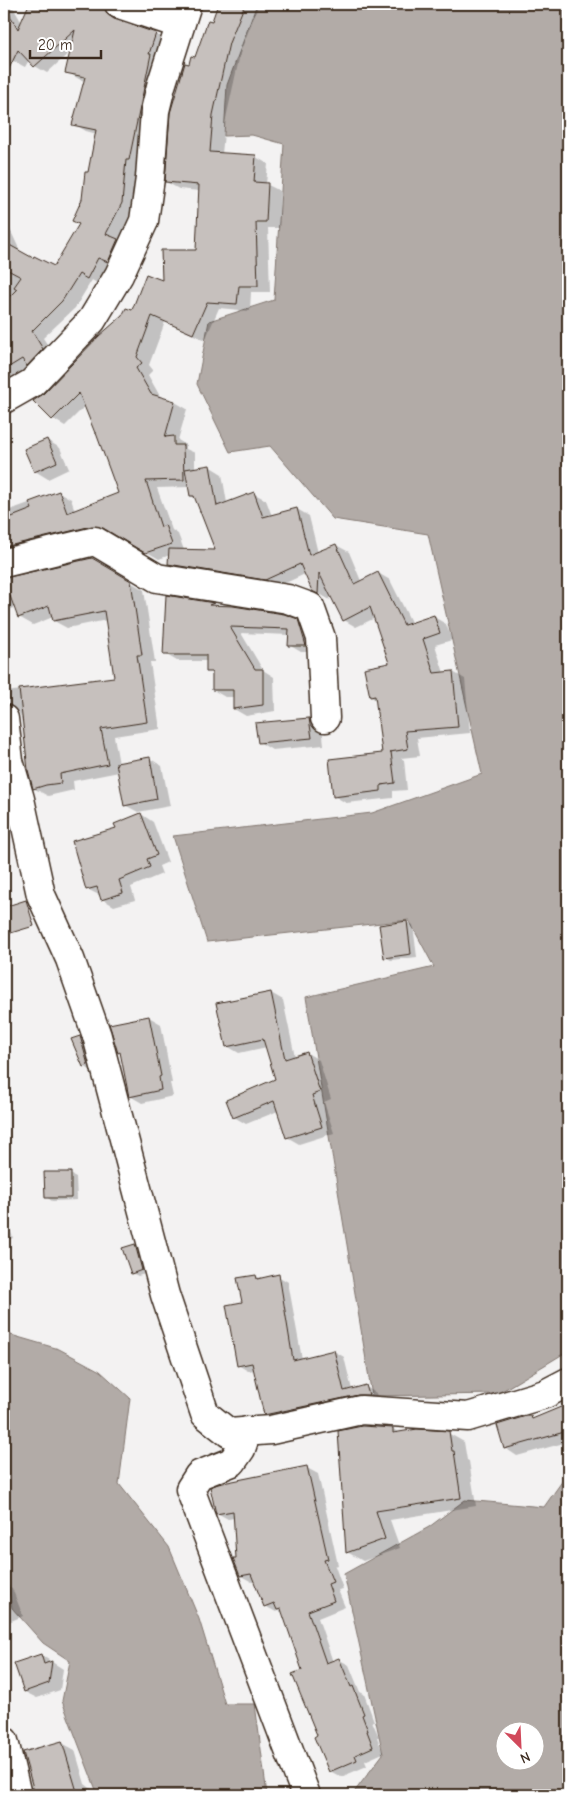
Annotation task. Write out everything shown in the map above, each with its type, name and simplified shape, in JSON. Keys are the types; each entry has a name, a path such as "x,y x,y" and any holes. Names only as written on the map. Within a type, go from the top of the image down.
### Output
{"street":[{"path":"4,399 32,383 92,320 123,266 144,221 150,178 155,111 183,14 119,4"},
{"path":"4,563 95,541 158,578 288,598 310,607 321,638 325,718"},
{"path":"4,719 12,801 42,895 70,959 97,1036 165,1295 205,1414 229,1433 271,1430 361,1410 468,1417 546,1394 568,1382"},
{"path":"247,1431 241,1449 232,1462 199,1475 190,1489 306,1795"},
{"path":"4,1741 11,1781"}],"shaded area":[{"path":"257,4 568,4 568,1351 497,1394 372,1396 306,997 434,967 409,920 207,942 173,836 372,813 482,774 428,534 333,519 270,446 230,452 197,384 209,321 274,300 284,144 252,135 224,136 227,85"},
{"path":"4,1333 59,1349 100,1371 130,1398 119,1484 169,1547 199,1619 225,1704 255,1704 267,1795 98,1795 62,1701 70,1661 43,1643 12,1608 4,1564"},
{"path":"568,1473 568,1795 352,1795 383,1754 344,1574 429,1527 465,1500 544,1507"}],"building":[{"path":"29,4 104,4 107,14 114,19 156,33 149,54 151,54 129,160 126,160 122,203 106,234 118,239 108,262 98,258 87,279 79,274 62,301 32,331 43,349 27,366 22,359 4,370 4,302 17,289 14,287 21,277 4,268 4,242 33,258 34,256 54,266 79,224 72,221 82,199 85,172 88,172 96,130 72,125 85,77 65,73 75,30 34,67 18,50 4,79 4,5 18,29"},
{"path":"218,4 245,4 229,43 213,115 210,152 256,155 254,182 268,183 266,222 256,222 258,286 239,286 237,304 207,302 193,334 152,316 137,357 142,363 136,368 151,394 175,401 165,437 174,436 174,445 183,445 184,480 146,481 161,527 165,525 172,544 145,553 103,528 92,526 4,547 4,520 32,509 29,502 59,491 67,513 118,493 79,393 52,420 33,401 43,394 99,336 122,316 126,308 132,310 146,274 162,280 161,250 196,250 199,185 165,182 170,113 185,63 189,64 191,56 195,57 208,20 212,21"},
{"path":"47,439 57,462 34,472 24,449"},
{"path":"210,465 217,506 254,492 263,517 297,508 309,555 336,544 354,584 378,572 404,625 434,615 440,633 423,639 434,673 453,671 458,727 405,731 408,749 390,752 395,783 381,785 381,791 333,797 329,759 382,753 375,696 370,697 364,668 389,663 370,607 343,621 319,573 318,594 312,591 300,564 265,580 168,564 169,549 215,550 194,496 190,496 185,469"},
{"path":"92,558 131,581 142,655 137,655 147,722 101,729 108,764 60,774 61,783 33,789 28,770 19,689 114,677 104,611 53,621 49,606 18,618 10,596 4,599 4,578"},
{"path":"166,595 214,603 209,605 233,606 284,614 298,619 306,646 288,646 289,629 230,627 255,669 263,669 263,705 233,709 233,690 212,690 212,672 206,672 206,655 163,655"},
{"path":"309,718 312,738 258,743 255,723"},
{"path":"150,757 157,799 124,806 116,763"},
{"path":"141,813 157,855 147,859 150,867 119,880 123,893 101,900 97,887 86,890 72,841 116,828 114,824"},
{"path":"26,900 34,926 4,935 4,907"},
{"path":"407,921 411,954 384,958 379,925"},
{"path":"271,992 285,1059 307,1052 320,1092 312,1095 322,1127 286,1138 274,1101 233,1118 226,1100 275,1079 263,1039 226,1047 216,1003"},
{"path":"149,1016 161,1076 159,1077 161,1090 129,1097 120,1052 118,1053 109,1024"},
{"path":"80,1036 88,1065 83,1067 71,1039"},
{"path":"44,1172 71,1172 71,1198 45,1198"},
{"path":"135,1244 142,1270 131,1274 122,1248"},
{"path":"279,1274 293,1360 334,1350 344,1391 366,1385 369,1395 358,1395 264,1415 252,1363 237,1366 226,1305 242,1302 237,1278 256,1275 257,1279"},
{"path":"568,1404 568,1431 504,1449 497,1425 526,1416 531,1416 532,1419"},
{"path":"362,1426 393,1428 393,1433 417,1429 449,1431 461,1498 376,1511 385,1539 346,1553 338,1431"},
{"path":"307,1466 328,1559 324,1560 333,1582 328,1584 334,1601 308,1611 326,1663 339,1658 351,1687 353,1686 364,1714 362,1715 373,1747 355,1755 357,1760 329,1772 314,1737 317,1735 292,1674 302,1670 281,1609 277,1610 274,1603 264,1607 251,1574 240,1576 233,1558 236,1558 233,1511 216,1514 210,1487"},
{"path":"41,1654 44,1664 52,1661 49,1683 24,1692 14,1663"},
{"path":"62,1741 78,1795 35,1795 23,1752"}]}
